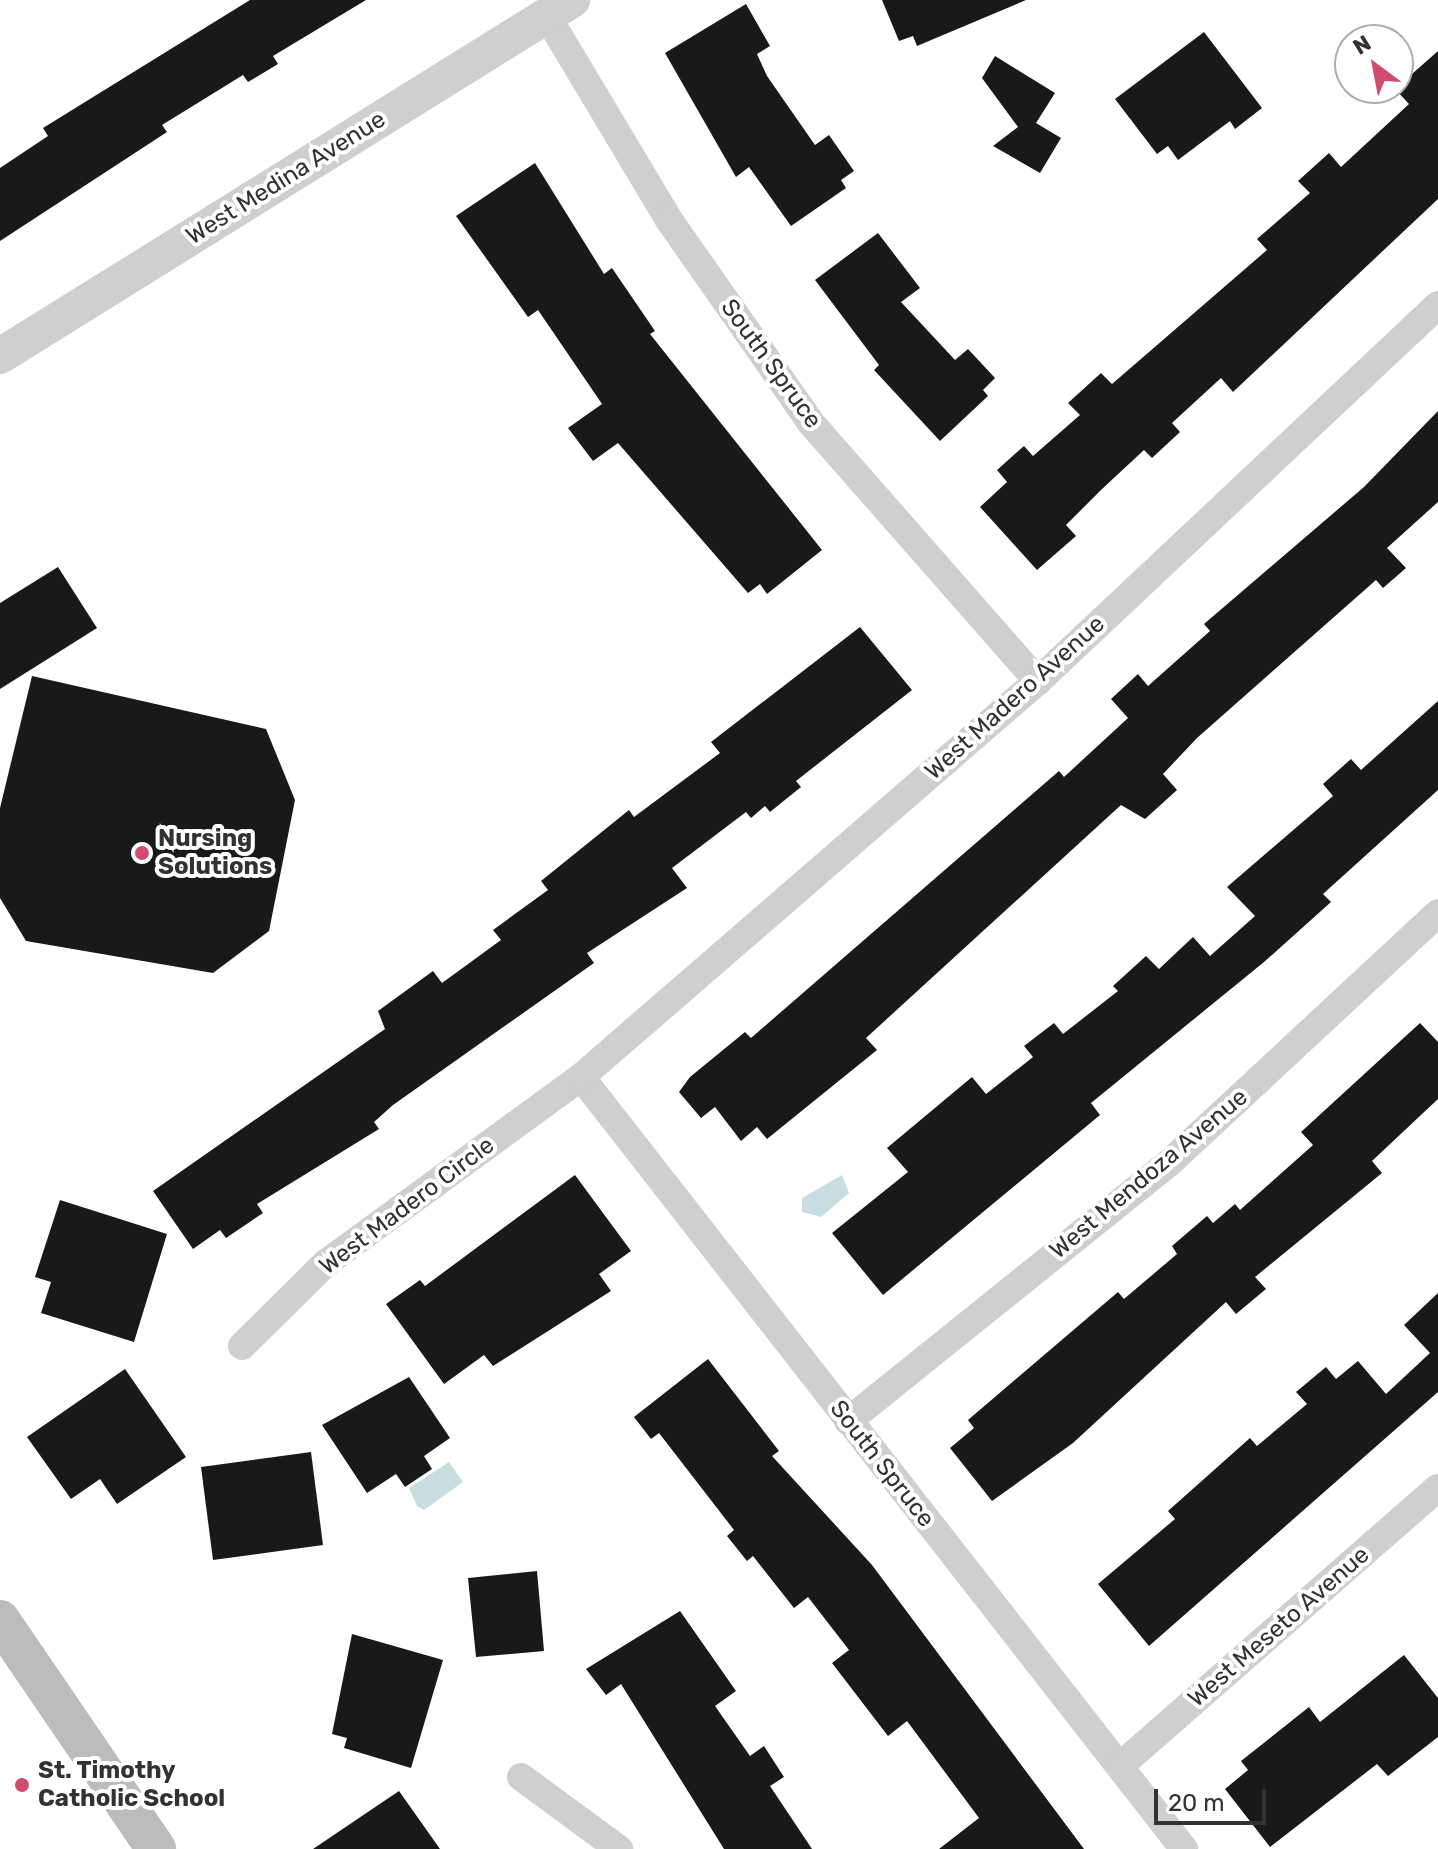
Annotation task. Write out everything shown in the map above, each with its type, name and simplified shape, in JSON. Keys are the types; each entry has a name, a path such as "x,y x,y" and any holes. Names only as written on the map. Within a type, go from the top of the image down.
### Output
{"main road":[{"path":"0,1620 156,1849"}],"street":[{"name":"West Medina Avenue","path":"0,356 559,8"},
{"name":"South Spruce","path":"559,8 669,220 811,423 1038,681"},
{"name":"West Madero Avenue","path":"581,1077 1038,681 1438,305"},
{"name":"West Mendoza Avenue","path":"848,1421 1169,1163 1438,913"},
{"name":"South Spruce","path":"581,1077 1184,1849"},
{"name":"West Madero Circle","path":"242,1346 326,1263 581,1077"},
{"name":"West Meseto Avenue","path":"1120,1766 1438,1488"},
{"path":"521,1777 619,1849"}],"water":[{"path":"842,1175 849,1193 821,1217 802,1212 802,1198"},
{"path":"449,1462 463,1482 424,1510 417,1506 409,1488"}],"building":[{"path":"250,0 366,0 273,56 278,64 248,82 243,75 162,125 167,132 0,241 0,168 48,136 43,128"},
{"path":"882,0 1026,0 917,46 913,36 899,41"},
{"path":"746,4 770,46 757,54 767,76 815,145 829,135 854,171 841,180 846,188 791,226 749,167 736,177 665,53"},
{"path":"1204,32 1262,108 1235,129 1230,121 1178,160 1168,146 1157,154 1115,99"},
{"path":"1438,51 1438,199 1233,392 1221,378 1172,423 1180,432 1152,458 1144,450 1102,489 1066,525 1076,536 1037,570 980,507 1007,482 997,470 1024,446 1033,456 1080,415 1068,403 1101,373 1112,384 1267,250 1257,239 1310,193 1298,181 1329,153 1341,167 1409,104 1414,104 1414,72"},
{"path":"995,56 1055,93 1036,123 1061,138 1040,173 993,146 1018,127 982,78"},
{"path":"535,163 604,274 612,268 655,331 650,334 822,550 767,594 760,584 748,593 618,443 593,461 568,428 602,404 538,310 528,317 456,216"},
{"path":"878,233 920,288 901,302 955,360 968,349 995,378 983,390 988,396 940,441 874,370 879,365 815,280"},
{"path":"1438,411 1438,502 1387,548 1406,568 1383,588 1376,580 1197,738 1163,774 1177,790 1145,819 1121,805 866,1038 877,1050 767,1139 757,1127 741,1141 715,1107 701,1118 679,1092 690,1077 745,1032 751,1038 1059,771 1064,777 1128,718 1111,699 1138,674 1148,686 1210,631 1204,624 1364,487"},
{"path":"58,567 97,628 0,689 0,603"},
{"path":"860,627 912,690 796,781 801,787 770,812 765,806 751,818 746,812 672,868 687,888 587,953 594,963 393,1105 374,1122 379,1129 257,1204 263,1213 226,1238 220,1230 193,1249 153,1191 385,1029 378,1011 433,971 442,983 501,940 493,930 548,890 541,881 629,810 634,817 720,753 711,742"},
{"name":"Nursing Solutions","path":"32,676 266,729 295,800 269,931 213,973 26,941 0,898 0,808"},
{"path":"1438,701 1438,790 1323,894 1331,902 1264,962 1091,1103 1100,1115 883,1295 832,1233 908,1172 887,1148 972,1077 986,1094 1033,1057 1024,1046 1054,1023 1063,1034 1118,991 1113,986 1146,956 1159,969 1193,937 1210,956 1255,916 1227,887 1333,796 1323,784 1351,759 1361,770"},
{"path":"1420,1023 1438,1042 1438,1099 1372,1161 1382,1173 1255,1277 1266,1289 1236,1314 1226,1302 1073,1443 992,1501 950,1448 974,1428 968,1420 1118,1292 1124,1299 1177,1254 1172,1246 1207,1216 1213,1223 1235,1204 1240,1210 1313,1145 1301,1132"},
{"path":"575,1175 631,1251 599,1274 611,1291 493,1366 484,1355 444,1384 386,1304 420,1280 425,1286"},
{"path":"60,1200 167,1234 134,1342 41,1313 51,1282 35,1277"},
{"path":"1438,1293 1438,1392 1149,1646 1098,1584 1175,1519 1168,1511 1250,1438 1257,1446 1307,1404 1296,1392 1326,1367 1336,1379 1358,1361 1386,1394 1430,1353 1404,1325"},
{"path":"708,1359 779,1451 772,1456 872,1565 1084,1849 939,1849 979,1818 907,1721 888,1736 832,1663 849,1650 808,1597 794,1608 753,1556 747,1561 727,1536 734,1530 659,1433 651,1439 634,1417"},
{"path":"125,1369 186,1457 117,1504 100,1479 71,1499 27,1437"},
{"path":"409,1377 450,1438 424,1456 432,1469 405,1487 396,1474 367,1493 322,1425"},
{"path":"311,1452 323,1545 213,1560 201,1467"},
{"path":"537,1571 544,1651 476,1657 468,1578"},
{"path":"680,1611 736,1691 715,1706 750,1756 764,1746 784,1777 770,1786 812,1849 724,1849 621,1684 606,1695 586,1669"},
{"path":"352,1634 443,1660 411,1768 344,1748 347,1738 332,1734"},
{"path":"1404,1655 1438,1698 1438,1737 1388,1776 1377,1764 1270,1847 1225,1789 1248,1770 1241,1761 1309,1707 1320,1722"},
{"path":"399,1791 440,1849 313,1849"}],"place":[{"name":"Nursing Solutions","path":"142,853"},
{"name":"St. Timothy Catholic School","path":"22,1785"}]}
